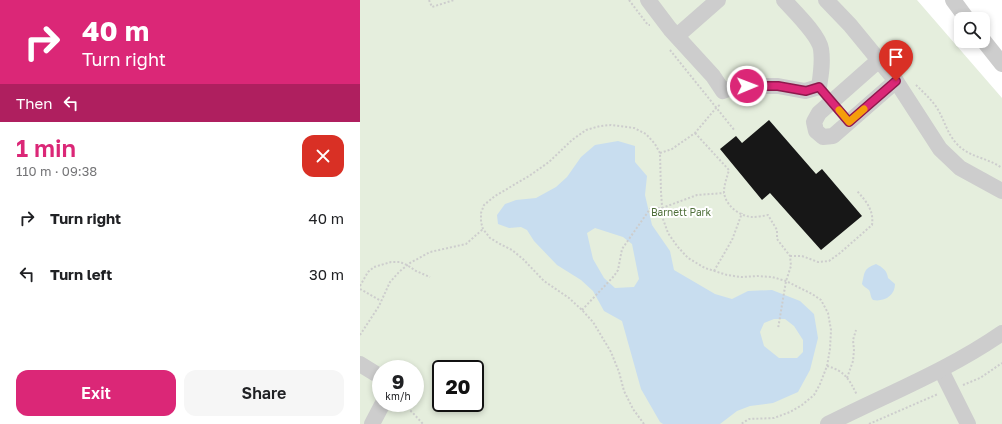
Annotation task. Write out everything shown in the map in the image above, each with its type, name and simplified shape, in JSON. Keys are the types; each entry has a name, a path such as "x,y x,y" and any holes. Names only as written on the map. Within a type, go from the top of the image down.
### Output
{"lane":[{"path":"648,0 672,41 713,76 723,91 747,86 778,86 806,91 819,87"},
{"path":"672,41 718,0"},
{"path":"784,0 814,34 821,48 822,69 819,87"},
{"path":"826,0 850,25 896,81 940,149 960,168 1002,191"},
{"path":"952,0 961,12"},
{"path":"989,48 1002,64"},
{"path":"879,60 819,113 814,122 816,131 823,136 833,136 896,81"},
{"path":"819,87 849,122"},
{"path":"828,424 941,370 1002,333"},
{"path":"360,364 372,371"},
{"path":"941,370 968,424"},
{"path":"372,424 378,412"}],"path":[{"path":"430,0 432,7 454,0"},
{"path":"629,0 648,24 655,26"},
{"path":"672,41 716,108 735,131"},
{"path":"914,83 937,108 947,130 956,144 970,154 985,159 1002,168"},
{"path":"660,153 672,149 695,133 721,104"},
{"path":"644,424 633,409 624,391 619,372 611,352 593,322 569,298 544,281 524,259 512,250 490,238 483,229 481,222 481,213 484,205 495,196 549,162 572,140 586,130 600,126 611,125 634,128 646,134 655,144 660,153 660,192 663,219 668,233 688,258 705,268 726,276 772,277 786,281 821,300 828,313 831,330 830,350 827,366 814,395 802,405 790,412 774,418 749,419 741,424"},
{"path":"695,133 729,170 724,187 724,194 733,209 751,217 768,215 777,230 777,239 790,256 791,266 786,281 778,328"},
{"path":"790,256 802,256 818,262 829,261 872,225 873,217 869,205 857,191"},
{"path":"582,310 614,276 618,270 622,249 650,209 662,208 697,195 724,194"},
{"path":"714,271 732,240 742,213"},
{"path":"360,335 379,306 390,282 400,271 407,265 430,252 466,244 483,229"},
{"path":"360,286 368,272 374,268 391,262 400,262 430,277"},
{"path":"360,289 381,301"},
{"path":"847,378 853,361 856,330"},
{"path":"869,424 935,395 980,378 1002,363"},
{"path":"827,366 845,375 862,407"},
{"path":"412,412 422,424"}],"green space":[{"name":"Barnett Park","path":"360,0 917,0 954,43 954,48 959,48 1002,98 1002,424 360,424"}],"water":[{"path":"618,141 635,146 635,162 647,176 645,195 652,225 670,251 674,270 715,294 732,299 748,291 772,290 800,301 814,314 818,338 810,370 798,392 773,403 750,406 737,411 720,424 663,424 660,422 641,389 622,321 604,311 593,291 581,280 557,265 534,241 527,230 521,227 509,228 498,224 497,215 505,204 516,200 536,198 556,187 567,177 581,157 595,145","holes":["595,228 623,237 632,244 639,279 634,287 615,288 604,278 593,259 587,233","774,319 785,319 794,326 803,340 803,352 797,358 779,358 764,346 760,332 764,323"]},
{"path":"876,264 884,269 888,278 895,284 895,288 891,295 881,300 873,300 869,290 862,284 864,274 867,269"}],"building":[{"path":"769,120 816,174 822,169 862,216 821,250 770,193 762,200 720,149 736,136 742,143"}],"slow traffic":[{"path":"839,110 849,122 864,109"}],"route":[{"path":"747,86 778,86 806,91 819,87 849,122 896,81"}]}
